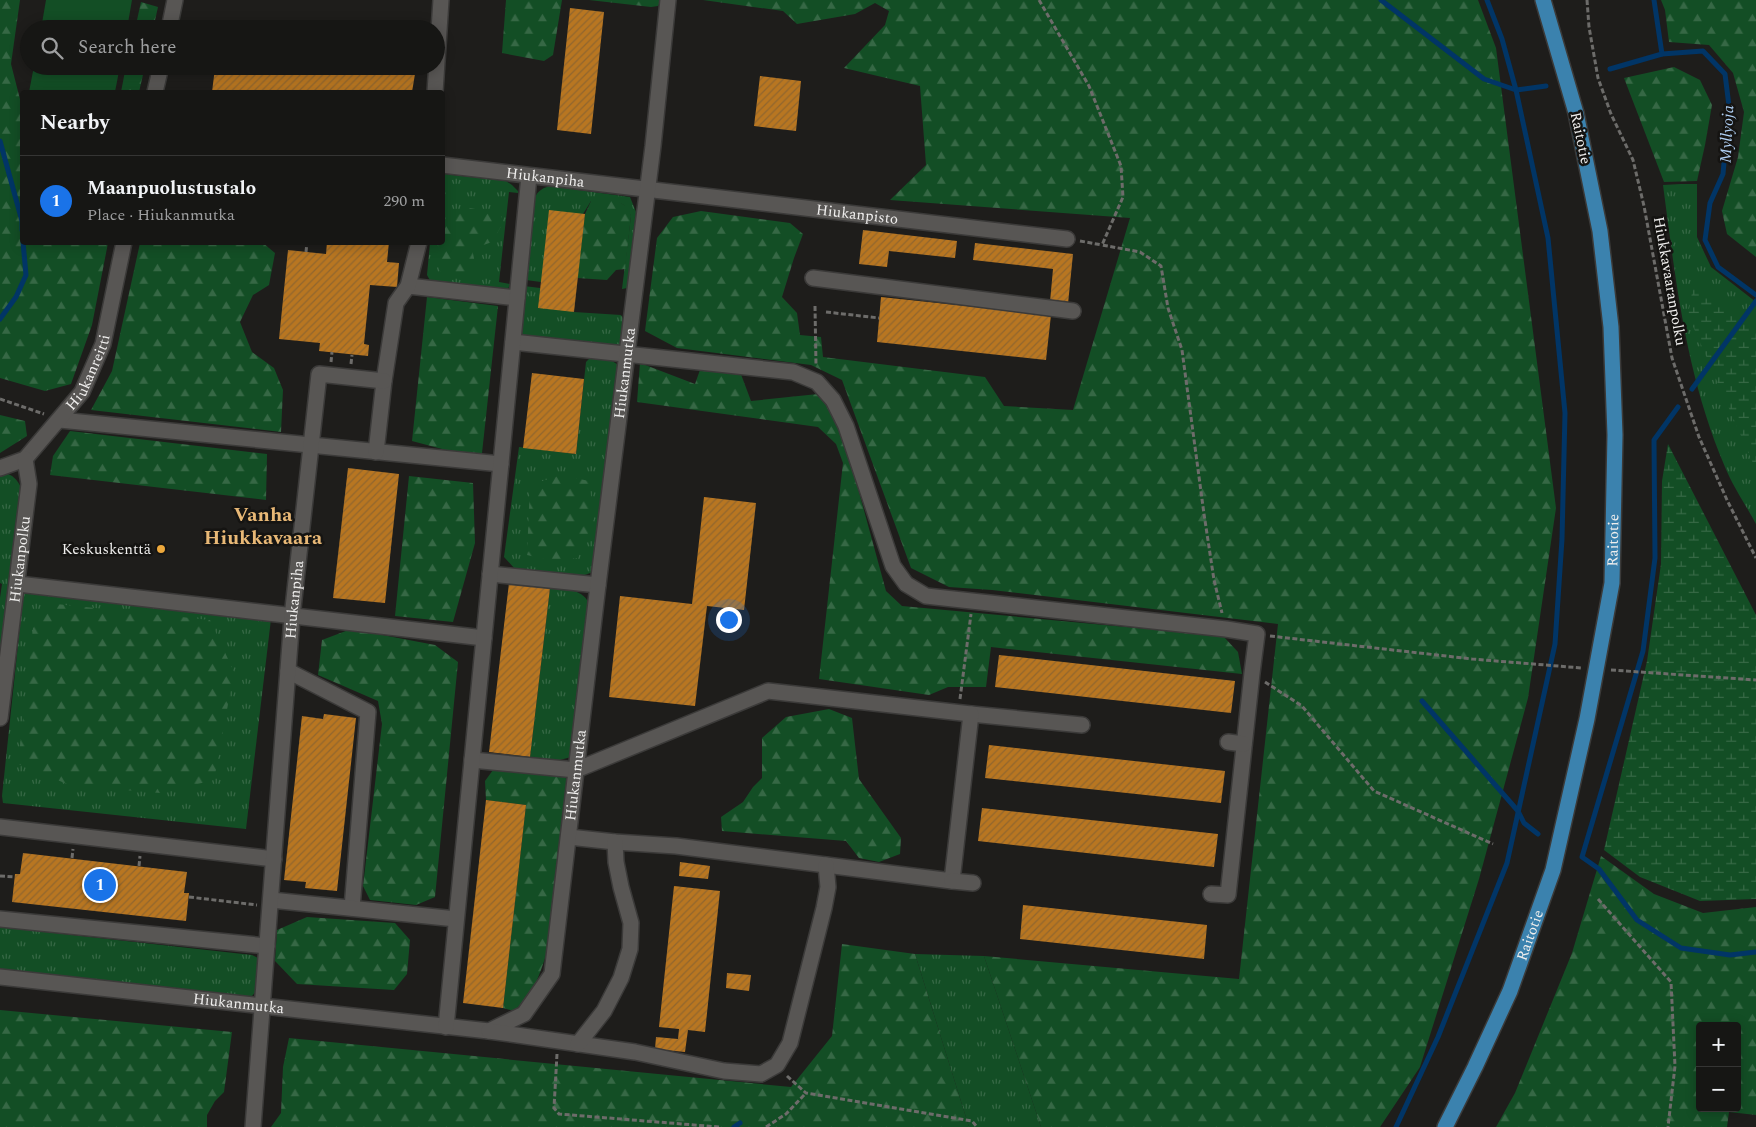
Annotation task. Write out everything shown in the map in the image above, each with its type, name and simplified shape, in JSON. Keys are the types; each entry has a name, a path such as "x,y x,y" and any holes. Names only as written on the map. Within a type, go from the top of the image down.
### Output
{"main road":[{"name":"Raitotie","path":"1445,1127 1475,1068 1510,990 1553,870 1587,719 1612,583 1615,434 1611,327 1600,231 1576,114 1543,0"},
{"name":"Raitotie","path":"1452,1127 1475,1068"}],"street":[{"path":"171,20 175,0"},
{"path":"440,20 441,0"},
{"name":"Hiukanmutka","path":"0,977 489,1032 524,1014 552,974 647,190 668,0"},
{"path":"155,90 159,75"},
{"path":"435,90 436,75"},
{"name":"Hiukanpiha","path":"445,165 647,190"},
{"path":"446,1027 529,176"},
{"name":"Hiukanpisto","path":"647,190 1073,240"},
{"name":"Hiukanreitti","path":"0,468 25,459 82,392 103,344 123,245"},
{"path":"376,452 384,381 396,303 408,286 418,245"},
{"path":"813,278 1073,311"},
{"path":"408,286 517,298"},
{"path":"513,342 793,372 817,382 834,400 846,426 893,566 906,584 926,596 1226,628 1257,634 1228,895 1211,894"},
{"name":"Hiukanpiha","path":"253,1127 292,617 319,374 384,381"},
{"path":"60,420 501,464"},
{"name":"Hiukanpolku","path":"0,718 29,484 25,459"},
{"path":"490,574 598,585"},
{"path":"18,584 484,638"},
{"path":"288,671 368,712 352,908"},
{"path":"472,760 576,770 768,691 1082,725"},
{"path":"952,881 965,713"},
{"path":"1228,742 1244,744"},
{"path":"0,827 274,859"},
{"path":"569,837 676,846 973,883"},
{"path":"578,1044 608,1003 621,978 630,949 631,922 616,862 615,842"},
{"path":"489,1032 635,1052 724,1071 761,1074 777,1065 790,1043 824,908 828,887 826,865"},
{"path":"270,903 352,908 456,919"},
{"path":"0,918 267,946"}],"path":[{"path":"1039,0 1089,86 1120,166 1123,197 1102,245"},
{"name":"Hiukkavaaranpolku","path":"1587,0 1589,26 1598,78 1611,114 1633,160 1644,206 1672,358 1699,437 1756,558"},
{"path":"1073,240 1140,252 1161,266 1168,308 1182,350 1214,580 1226,628"},
{"path":"306,252 307,245"},
{"path":"815,306 817,382"},
{"path":"826,312 879,318"},
{"path":"331,360 332,352"},
{"path":"351,362 352,355"},
{"path":"0,399 60,420"},
{"path":"965,713 972,602"},
{"path":"1257,634 1472,659 1756,680"},
{"path":"1252,673 1302,706 1374,791 1493,844"},
{"path":"0,876 15,877"},
{"path":"189,897 270,903"},
{"path":"1598,899 1671,982 1675,1066 1668,1127"},
{"path":"557,1041 554,1108 559,1114 719,1127"},
{"path":"789,1078 806,1093 972,1121 977,1127"},
{"path":"766,1127 786,1114 806,1093"}],"green space":[{"path":"0,0 20,0 11,64 20,99 20,245 108,245 92,325 71,384 45,391 0,378"},
{"path":"46,0 132,0 129,20 43,20"},
{"path":"506,0 562,0 553,55 544,61 502,53"},
{"path":"589,0 661,0 658,6 651,7"},
{"path":"703,0 1478,0 1496,48 1556,508 1528,698 1479,879 1420,1067 1380,1127 1041,1127 984,956 1239,979 1278,624 992,590 949,587 911,568 842,380 811,365 677,348 645,331 657,238 673,217 701,211 790,223 803,234 782,297 797,313 800,335 821,337 823,357 985,377 1004,406 1073,410 1130,218 890,200 926,165 920,86 844,68 885,25 889,11 875,3 855,14 797,24 783,11"},
{"path":"1661,0 1756,0 1756,257 1727,234 1722,211 1738,157 1744,112 1733,73 1709,45 1669,42 1665,10"},
{"path":"141,2 158,7 155,20 137,20"},
{"path":"1674,67 1700,80 1712,105 1697,181 1664,182 1624,78"},
{"path":"32,75 118,75 115,90 29,90"},
{"path":"124,75 143,75 139,90 121,90"},
{"path":"445,174 506,181 518,191 518,193 509,192 499,282 510,284 505,292 432,284 427,275 430,245 445,245"},
{"path":"1697,184 1697,237 1711,267 1756,302 1756,524 1725,467 1712,432 1701,398 1684,328 1663,185"},
{"path":"549,186 630,197 636,212 627,288 622,289 631,216 625,206 615,201 591,201 541,282 526,280 534,201 539,191"},
{"path":"602,197 616,200 629,208 631,216 625,269 616,270 607,280 577,278 585,214 591,201"},
{"path":"465,207 501,214 503,223 492,242 472,249 477,272 470,279 448,277 440,271 438,245 445,245 445,220"},
{"path":"140,245 265,245 275,253 269,285 253,295 240,322 252,352 274,368 283,390 281,432 91,410 112,371"},
{"path":"1694,282 1756,329 1756,470 1688,315"},
{"path":"524,286 540,288 574,312 621,315 624,320 621,344 610,348 524,338 520,331"},
{"path":"427,297 498,306 482,453 457,453 412,441"},
{"path":"590,358 611,360 618,365 593,572 579,577 516,570 504,557 519,447 576,454 586,362"},
{"path":"640,363 695,384 701,367 739,369 751,401 818,394 830,409 847,448 886,591 902,606 1223,636 1238,652 1242,674 991,647 986,687 948,687 929,695 819,679 843,463 836,444 818,427 637,402"},
{"path":"0,415 25,421 27,436 0,453"},
{"path":"70,431 267,454 266,500 50,475 53,456"},
{"path":"1668,444 1756,615 1756,899 1700,901 1640,877 1604,850 1647,661 1661,564 1662,481"},
{"path":"4,473 14,478 21,488 0,683 0,598 2,584 0,583 0,475"},
{"path":"561,475 589,481 594,520 578,558 552,561 527,555 530,485"},
{"path":"409,476 473,483 475,543 453,622 395,616"},
{"path":"24,588 271,619 246,829 3,803 2,796"},
{"path":"550,588 579,593 587,600 590,606 571,757 556,761 530,757"},
{"path":"56,604 210,620 234,672 214,780 161,793 72,786 18,764 33,628"},
{"path":"351,629 435,645 458,662 435,897 416,905 370,900 363,886 382,724 378,701 318,675 322,640"},
{"path":"829,709 852,718 859,779 901,838 900,854 879,862 859,858 846,841 722,831 721,817 743,802 762,778 762,738 786,717"},
{"path":"493,770 562,775 569,781 549,945 541,971 532,991 521,1007 515,1010 503,1008 526,805 486,800 485,781"},
{"path":"1601,856 1654,894 1703,913 1756,907 1756,1115 1729,1112 1727,1127 1496,1127 1515,1093 1572,953"},
{"path":"307,917 395,923 410,940 407,974 394,990 297,984 275,961 277,930"},
{"path":"0,927 252,955 258,958 260,964 257,990 246,999 0,972"},
{"path":"842,944 915,954 969,1127 271,1127 281,1113 283,1067 289,1038 791,1087 832,1036"},
{"path":"915,954 984,956 1041,1127 969,1127"},
{"path":"0,1010 232,1032 224,1092 215,1101 207,1115 207,1127 0,1127"}],"building":[{"path":"570,8 604,12 591,134 557,130"},
{"path":"214,75 415,75 412,90 212,90"},
{"path":"760,76 801,81 796,131 754,126"},
{"path":"549,210 585,214 574,312 538,308"},
{"path":"863,230 957,241 955,258 889,251 887,267 859,264"},
{"path":"975,243 1073,254 1068,304 1050,302 1053,269 973,260"},
{"path":"327,245 389,245 387,262 399,263 397,287 370,285 364,344 369,345 368,356 319,351 320,343 279,339 288,250 326,254"},
{"path":"881,297 1051,315 1046,360 877,342"},
{"path":"532,373 584,379 576,454 523,448"},
{"path":"348,468 399,474 385,603 333,598"},
{"path":"704,497 756,503 744,610 707,606 695,706 609,697 620,596 692,604"},
{"path":"509,583 550,588 530,757 489,752"},
{"path":"999,655 1235,681 1231,713 995,687"},
{"path":"324,714 356,718 337,891 305,888 306,882 284,880 302,716 323,719"},
{"path":"989,745 1225,771 1221,803 985,778"},
{"path":"486,800 526,805 503,1008 463,1003"},
{"path":"982,808 1218,834 1214,867 978,841"},
{"path":"23,853 187,872 184,893 189,893 186,921 12,902 15,874 20,874"},
{"path":"680,862 710,866 708,879 679,876"},
{"path":"674,886 720,891 705,1032 688,1030 685,1052 655,1049 656,1037 678,1039 679,1029 659,1027"},
{"path":"1023,905 1207,925 1204,959 1020,939"},
{"path":"727,973 751,975 749,991 726,988"}],"waterway":[{"name":"Myllyoja","path":"1381,0 1484,79 1516,90 1546,86"},
{"path":"1396,1127 1438,1037 1507,863 1555,644 1562,539 1565,413 1548,238 1516,90 1502,39 1487,0"},
{"path":"1654,0 1662,54"},
{"name":"Myllyoja","path":"1610,69 1662,54 1703,51 1725,74 1729,106 1723,174 1710,203 1705,240 1718,267 1756,295"},
{"name":"Myllyoja","path":"0,141 20,214"},
{"name":"Myllyoja","path":"0,319 16,297 26,275 23,245"},
{"path":"1692,389 1756,301"},
{"path":"1678,407 1654,440 1655,558 1643,651 1582,857 1599,869 1637,920 1681,948 1730,955 1756,952"},
{"path":"1422,701 1518,811 1524,823 1538,834"},
{"path":"734,1127 740,1123"}],"place":[{"name":"Keskuskenttä","path":"161,549"},
{"name":"Maanpuolustustalo","path":"100,885"}],"district":[{"name":"Vanha Hiukkavaara","path":"263,526"}]}
